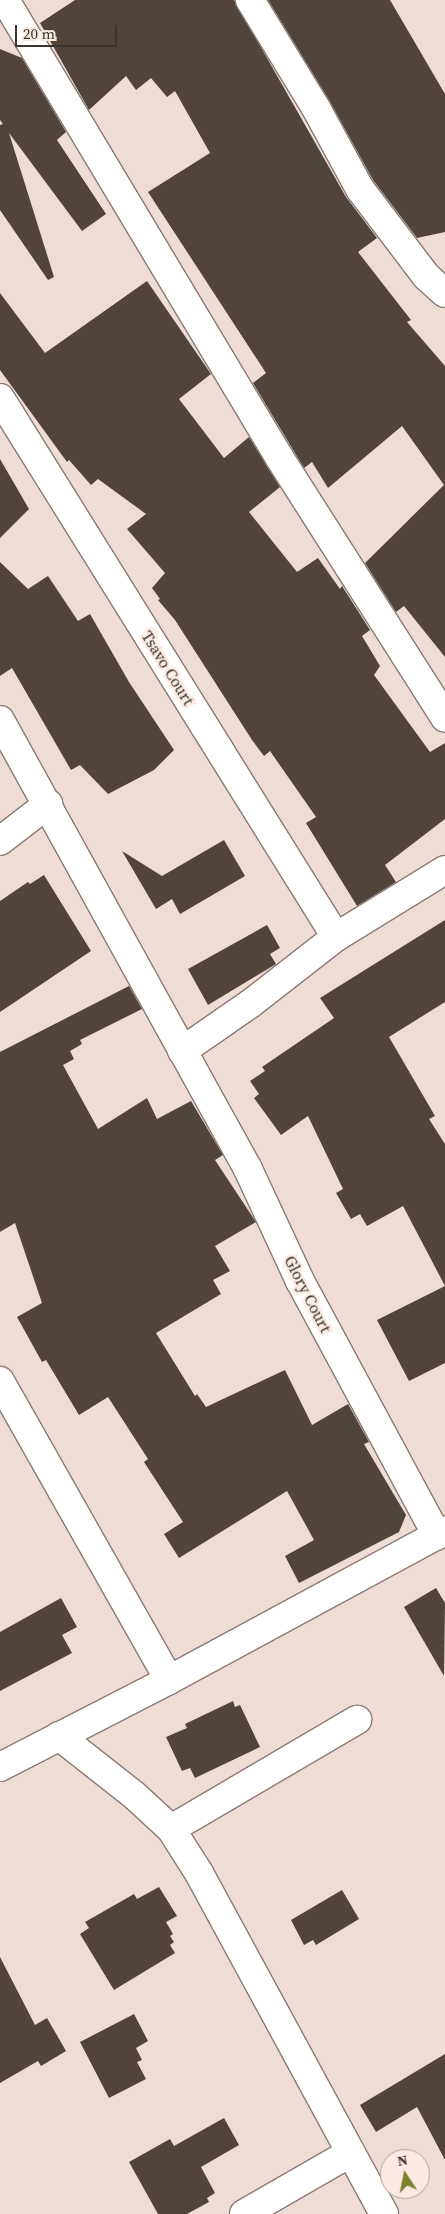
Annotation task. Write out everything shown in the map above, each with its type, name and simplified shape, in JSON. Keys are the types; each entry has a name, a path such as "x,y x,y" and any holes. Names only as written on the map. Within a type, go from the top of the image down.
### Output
{"street":[{"path":"5,0 278,457 445,718"},
{"path":"250,0 316,108 360,189 426,276 445,293"},
{"name":"Tsavo Court","path":"0,398 336,937"},
{"name":"Glory Court","path":"0,720 248,1169 300,1281 441,1533"},
{"path":"0,841 48,804"},
{"path":"182,1052 250,1004 336,937 445,870"},
{"path":"0,1381 169,1680"},
{"path":"0,1767 169,1680 441,1533"},
{"path":"171,1829 357,1720"},
{"path":"59,1736 134,1795 171,1829 199,1873 384,2214"},
{"path":"244,2214 350,2153"}],"building":[{"path":"75,0 234,0 346,197 377,238 358,252 411,320 407,322 445,366 445,657 404,606 396,612 365,563 444,485 402,426 328,488 312,462 304,468 253,383 266,373 148,192 210,153 175,91 167,97 151,78 136,90 126,76 89,110 40,23"},
{"path":"268,0 390,0 445,94 445,232 417,238 373,180 329,100"},
{"path":"0,49 22,58 66,132 57,140 106,214 82,231 9,133 54,277 48,280 0,210 0,125 3,124 0,120"},
{"path":"147,281 211,374 179,399 224,458 249,437 280,487 249,512 297,572 318,558 340,589 342,586 370,630 362,636 380,666 374,675 430,752 445,743 445,819 385,865 396,882 357,906 306,823 316,817 270,751 264,756 252,740 175,620 158,600 160,599 152,588 165,573 127,529 146,514 98,479 91,485 69,460 67,462 0,370 0,293 45,353"},
{"path":"0,459 29,509 0,538"},
{"path":"0,562 28,589 48,576 78,621 90,614 129,682 174,750 154,770 108,794 80,765 71,770 12,668 0,676"},
{"path":"224,840 245,876 180,914 172,899 156,909 122,851 162,876"},
{"path":"44,875 91,951 0,1012 0,901 28,882 30,884"},
{"path":"445,920 445,1002 389,1037 435,1116 429,1119 445,1144 445,1286 403,1206 367,1226 360,1214 351,1219 336,1193 343,1189 308,1116 281,1135 254,1098 259,1094 250,1081 265,1071 262,1067 334,1018 320,998"},
{"path":"267,925 280,948 270,954 276,964 208,1005 188,969"},
{"path":"129,986 142,1009 80,1040 82,1044 70,1051 74,1059 63,1065 98,1129 147,1098 157,1119 191,1101 223,1155 215,1160 256,1222 215,1246 230,1271 213,1280 221,1294 156,1333 195,1396 197,1394 206,1407 285,1370 312,1425 348,1404 369,1442 364,1444 406,1515 399,1532 299,1583 285,1556 314,1540 287,1491 179,1558 164,1534 183,1522 144,1462 148,1459 108,1397 79,1415 46,1360 42,1362 17,1317 42,1303 15,1223 0,1232 0,1052"},
{"path":"445,1286 445,1363 409,1381 377,1320"},
{"path":"436,1588 445,1603 444,1676 404,1607"},
{"path":"61,1598 77,1627 62,1635 72,1653 0,1691 0,1632"},
{"path":"233,1701 235,1707 240,1705 260,1747 195,1778 190,1768 182,1771 166,1737 187,1728 185,1724"},
{"path":"159,1887 177,1916 166,1922 173,1934 170,1936 174,1942 170,1945 175,1953 114,1990 80,1934 89,1928 85,1922 134,1894 137,1899"},
{"path":"342,1890 359,1919 316,1945 313,1940 304,1945 291,1920"},
{"path":"0,1957 35,2025 47,2018 66,2051 41,2066 38,2061 0,2083"},
{"path":"134,2014 148,2041 136,2048 142,2060 137,2062 146,2079 109,2098 80,2042"},
{"path":"445,2054 445,2160 417,2107 376,2132 360,2105"},
{"path":"224,2118 239,2145 201,2167 215,2193 207,2198 209,2202 187,2214 158,2214 129,2162 170,2139 174,2146"}]}
